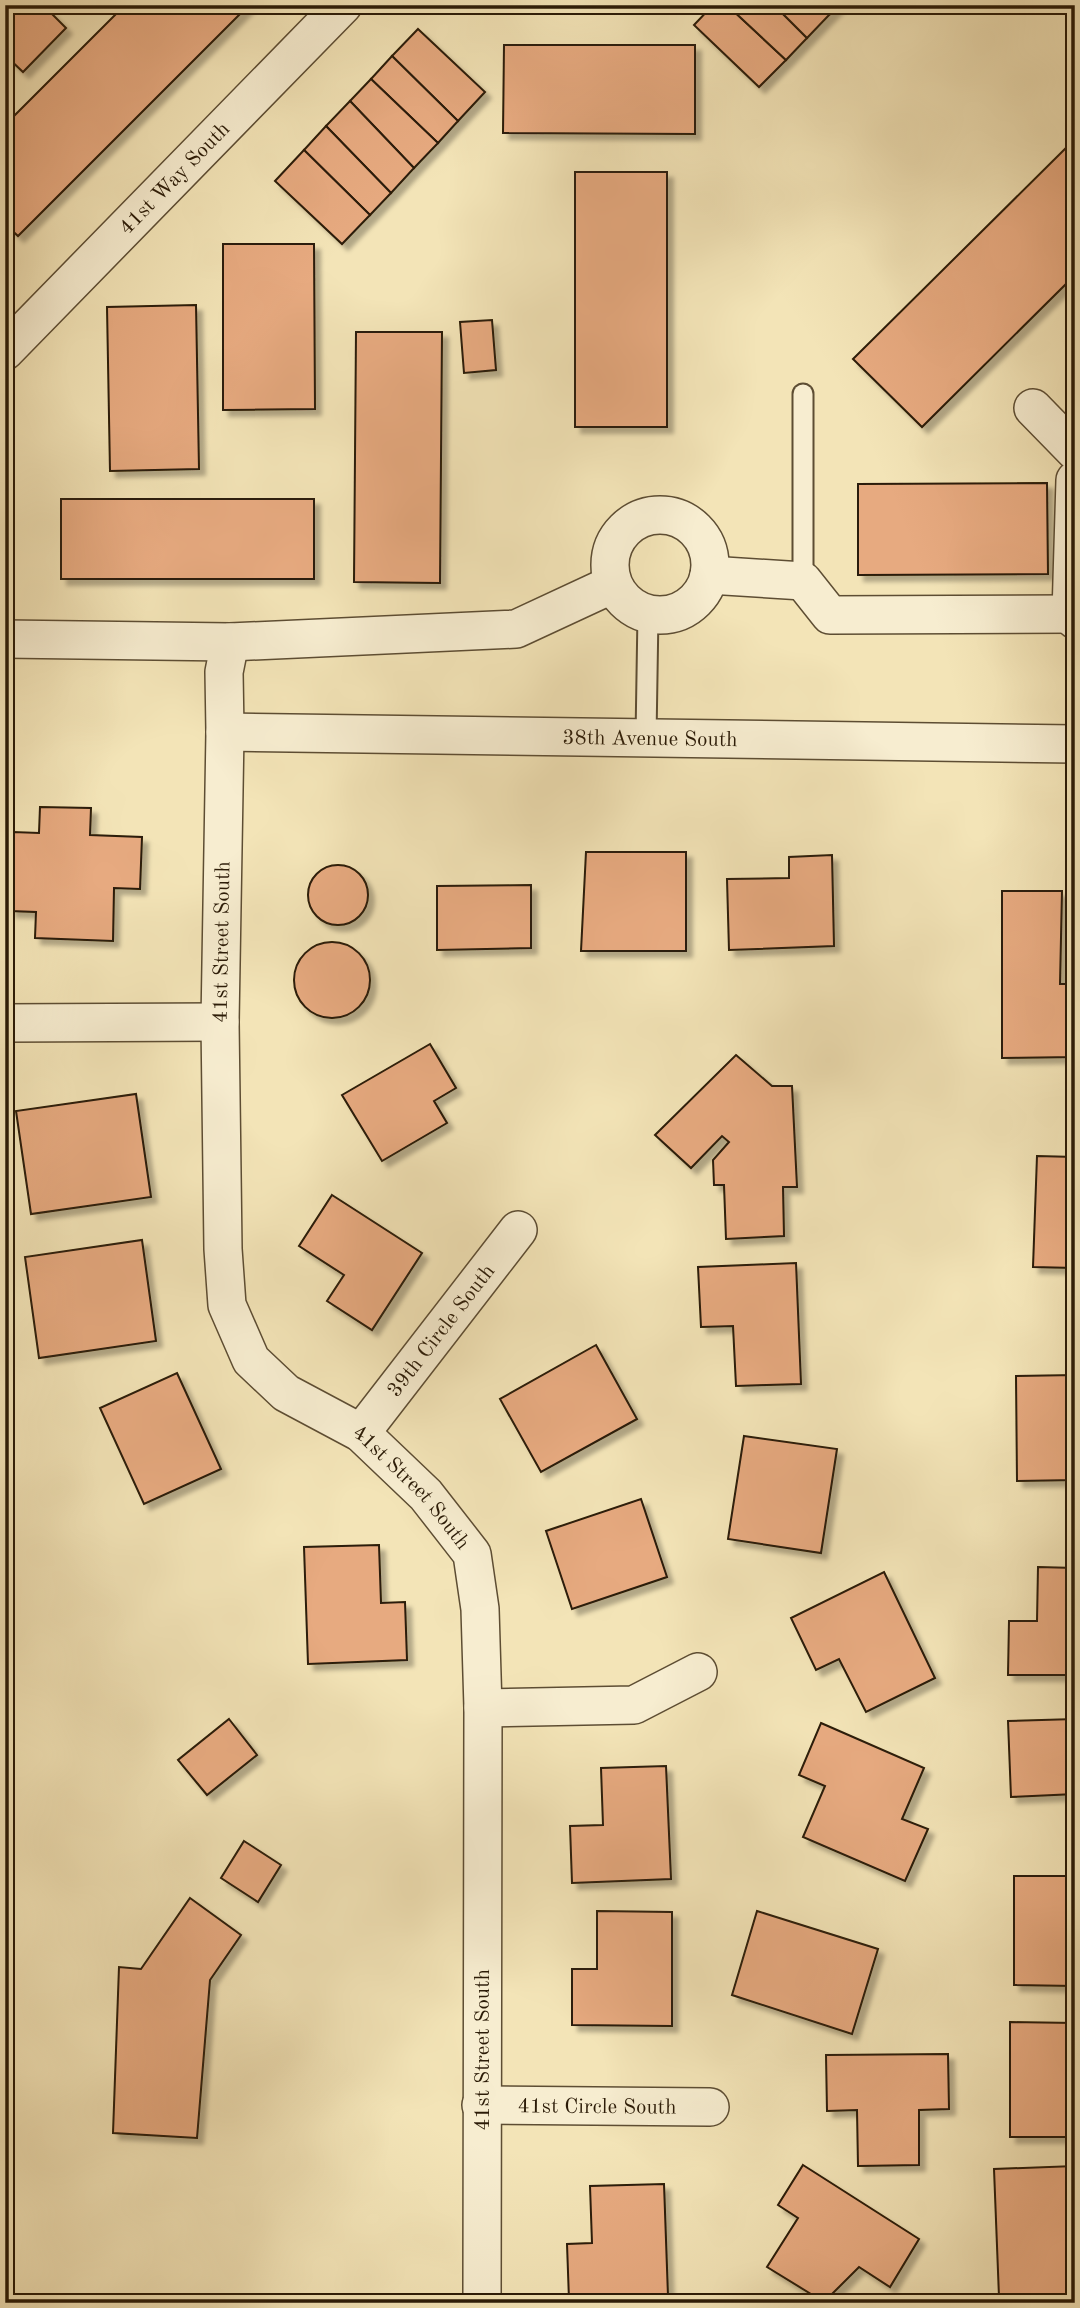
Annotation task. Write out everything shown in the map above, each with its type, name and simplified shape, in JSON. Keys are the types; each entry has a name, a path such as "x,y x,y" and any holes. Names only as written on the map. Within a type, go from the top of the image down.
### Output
{"street":[{"name":"41st Way South","path":"5,351 343,5"},
{"path":"1033,408 1075,451"},
{"path":"709,575 803,581 830,615 1073,617 1075,480"},
{"path":"647,516 673,517 696,530 706,544 710,559 709,575 704,590 693,603 664,616 648,614 633,609 621,598 613,584 609,568 611,550 619,535 632,523 647,516"},
{"path":"5,639 230,642 516,629 613,584"},
{"name":"41st Street South","path":"230,642 224,672 220,1022 223,1249 228,1305 251,1360 286,1393 361,1433 426,1495 472,1554 480,1609 483,1708 482,2303"},
{"name":"38th Avenue South","path":"225,732 1075,744"},
{"path":"5,1023 220,1022"},
{"name":"39th Circle South","path":"361,1433 519,1230"},
{"path":"483,1708 635,1705 698,1672"},
{"name":"41st Circle South","path":"481,2105 710,2107"}],"lane":[{"path":"803,394 803,581"},
{"path":"646,737 648,614"}],"building":[{"path":"15,5 43,5 66,28 23,72 5,55 5,15"},
{"path":"125,5 249,5 18,236 5,224 5,125"},
{"path":"713,5 727,5 786,60 759,87 694,25"},
{"path":"727,5 774,5 807,38 786,60"},
{"path":"774,5 821,5 830,14 807,38"},
{"path":"821,5 839,5 830,14"},
{"path":"418,29 485,92 458,121 392,56"},
{"path":"504,45 695,45 695,134 503,133"},
{"path":"392,56 458,121 438,143 371,79"},
{"path":"371,79 438,143 414,168 350,101"},
{"path":"350,101 414,168 391,193 326,126"},
{"path":"326,126 391,193 370,215 304,150"},
{"path":"1075,139 1075,275 922,427 853,359"},
{"path":"304,150 370,215 342,244 275,181"},
{"path":"575,172 667,172 667,427 575,427"},
{"path":"223,244 314,244 315,409 223,410"},
{"path":"196,305 199,469 110,471 107,307"},
{"path":"492,320 496,370 464,373 460,322"},
{"path":"356,332 442,332 440,583 354,582"},
{"path":"1047,483 1048,574 858,575 858,484"},
{"path":"61,499 314,499 314,579 61,579"},
{"path":"40,807 91,808 90,835 142,837 140,889 114,888 113,941 35,938 36,912 10,911 13,832 39,833"},
{"path":"586,852 686,852 686,951 581,951"},
{"path":"832,855 834,946 729,950 727,879 789,878 789,857"},
{"path":"338,865 355,870 363,878 368,895 363,912 355,920 338,925 321,920 313,912 308,895 313,878 321,870"},
{"path":"531,885 531,948 437,950 437,886"},
{"path":"1002,891 1062,891 1060,984 1075,984 1075,1057 1002,1058"},
{"path":"325,942 339,942 353,948 364,959 370,980 367,995 359,1007 339,1018 325,1018 311,1012 300,1001 294,987 294,973 300,959 311,948"},
{"path":"430,1044 456,1088 434,1101 447,1123 382,1161 342,1095"},
{"path":"736,1055 772,1086 792,1086 797,1187 783,1187 784,1236 726,1239 724,1185 714,1185 713,1160 729,1142 722,1136 691,1168 655,1135"},
{"path":"136,1094 151,1197 31,1214 16,1111"},
{"path":"1037,1156 1075,1157 1075,1268 1033,1267"},
{"path":"332,1195 422,1253 372,1330 327,1301 344,1275 299,1246"},
{"path":"142,1240 156,1341 39,1358 25,1257"},
{"path":"796,1263 801,1384 736,1386 733,1326 701,1327 698,1267"},
{"path":"596,1345 637,1419 541,1472 500,1399"},
{"path":"177,1373 221,1469 144,1504 100,1408"},
{"path":"1075,1375 1075,1480 1017,1481 1016,1376"},
{"path":"744,1436 837,1449 821,1553 728,1539"},
{"path":"641,1499 667,1577 572,1609 546,1531"},
{"path":"379,1545 381,1603 405,1602 407,1660 308,1664 304,1547"},
{"path":"1038,1567 1075,1568 1075,1675 1008,1675 1009,1621 1037,1621"},
{"path":"884,1572 935,1678 866,1712 839,1659 816,1670 791,1618"},
{"path":"229,1719 257,1755 207,1795 178,1760"},
{"path":"1075,1719 1075,1794 1011,1797 1008,1721"},
{"path":"821,1723 924,1768 902,1819 928,1829 905,1881 803,1837 825,1786 799,1775"},
{"path":"666,1766 671,1879 572,1883 570,1826 603,1825 601,1768"},
{"path":"244,1841 281,1865 258,1902 221,1878"},
{"path":"1014,1876 1075,1876 1075,1986 1014,1985"},
{"path":"190,1898 241,1935 210,1980 197,2138 113,2133 119,1967 141,1969"},
{"path":"597,1911 672,1912 672,2026 572,2025 572,1969 597,1969"},
{"path":"757,1911 878,1949 852,2034 732,1995"},
{"path":"1010,2022 1075,2023 1075,2137 1010,2137"},
{"path":"948,2054 949,2109 919,2110 919,2165 858,2166 857,2110 827,2111 826,2055"},
{"path":"803,2165 919,2239 890,2287 859,2267 824,2302 767,2267 798,2218 778,2205"},
{"path":"1075,2166 1075,2294 999,2297 994,2169"},
{"path":"664,2184 668,2296 569,2300 567,2244 592,2243 590,2186"}]}
